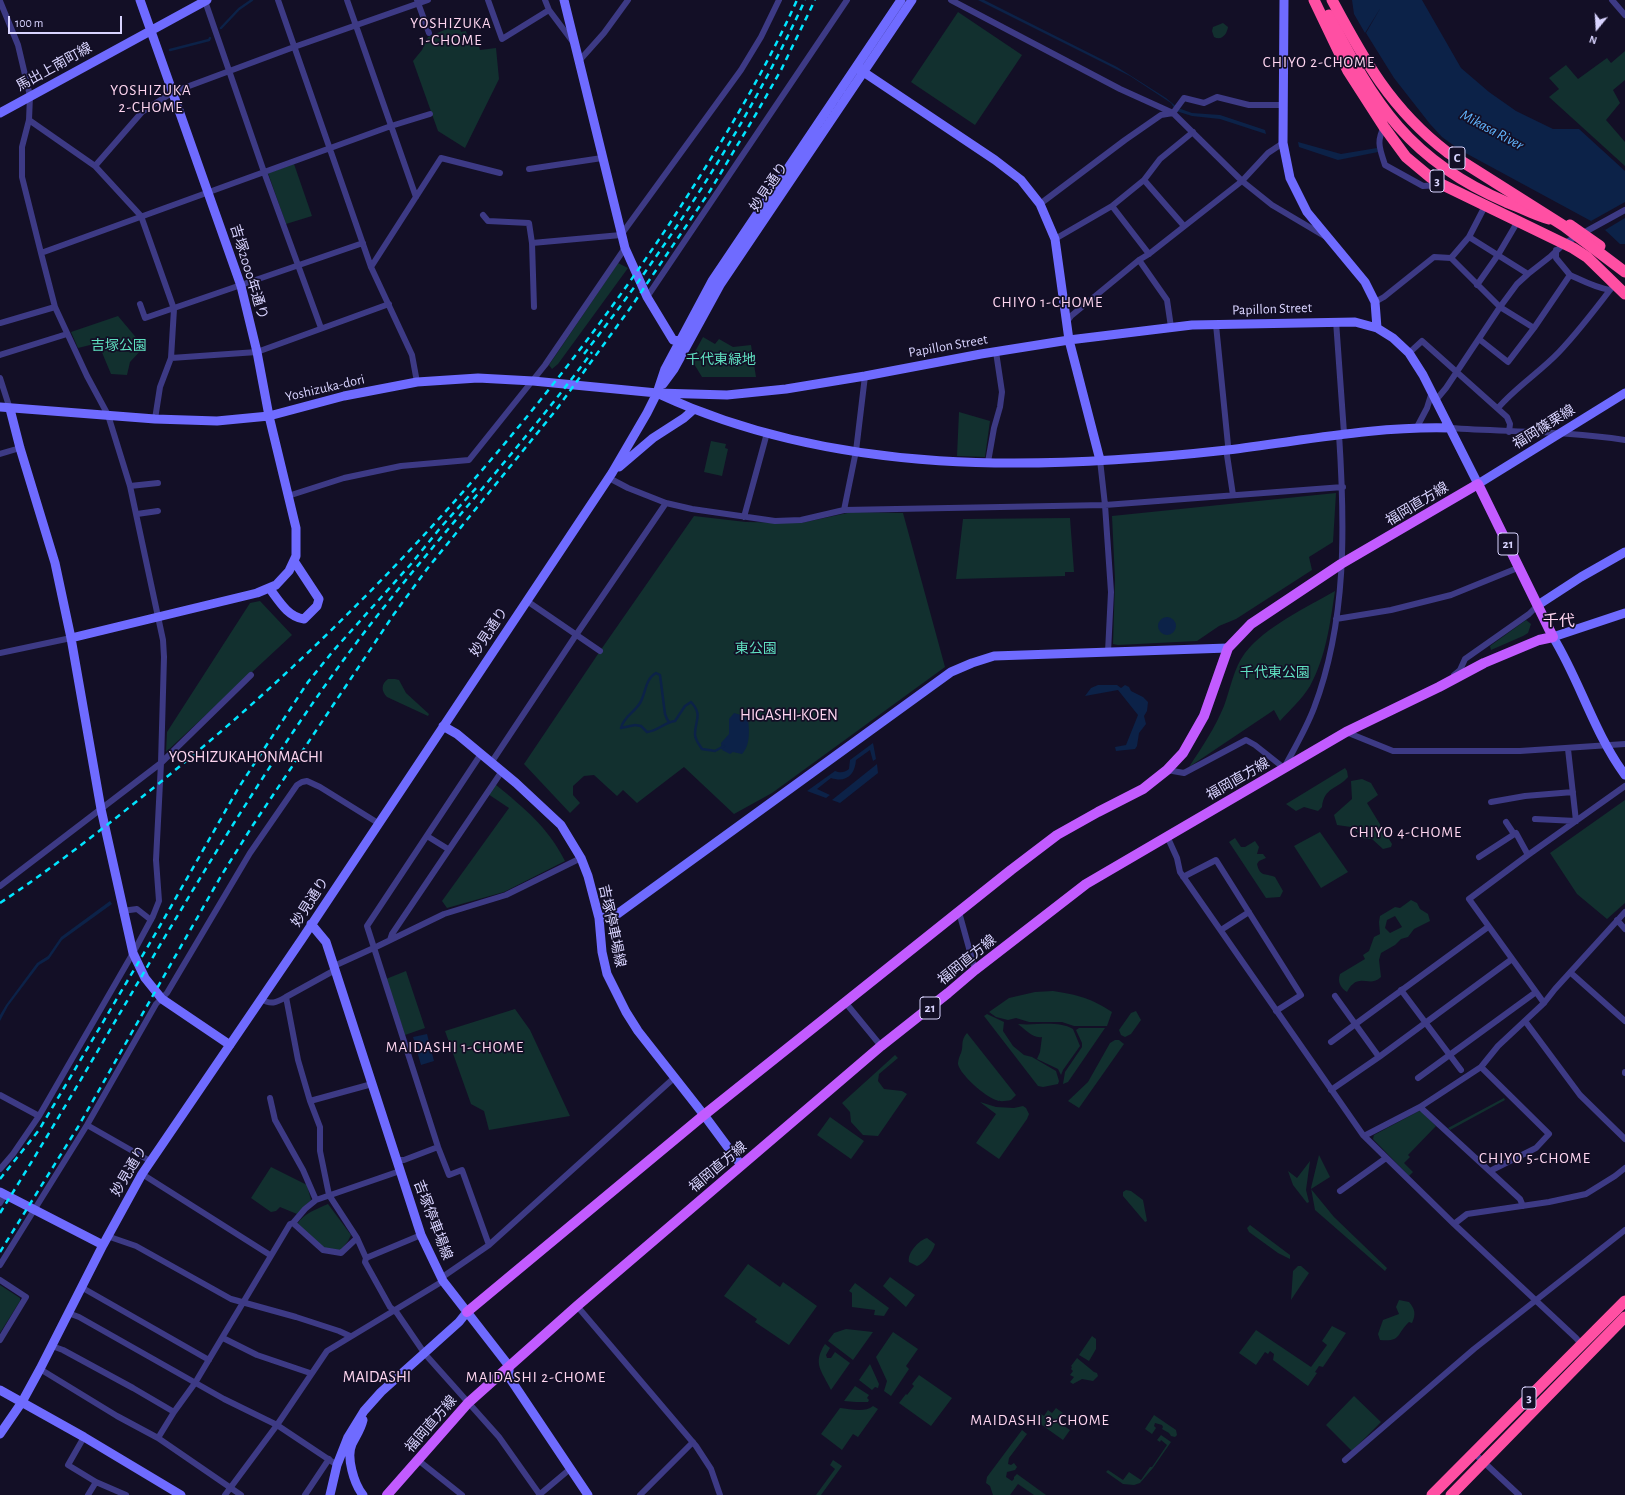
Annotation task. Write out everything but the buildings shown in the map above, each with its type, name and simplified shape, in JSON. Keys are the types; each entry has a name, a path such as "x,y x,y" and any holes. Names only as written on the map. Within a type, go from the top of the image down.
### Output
{"highway":[{"name":"3","path":"1314,0 1345,65 1384,127 1406,157 1430,178 1444,180 1485,206 1517,220 1561,247 1587,257 1613,287 1625,294"},
{"path":"1320,0 1364,83 1396,132 1444,180 1499,206 1517,220"},
{"path":"1320,0 1366,83 1386,112 1414,144 1451,173 1486,193 1540,216 1569,225"},
{"name":"3","path":"1334,0 1374,78 1402,114 1424,135 1459,163 1583,234 1625,270"},
{"name":"C","path":"1334,0 1360,48 1384,84 1402,106 1437,142 1584,238 1625,270"},
{"name":"3","path":"1432,1495 1625,1301"},
{"name":"3","path":"1451,1495 1625,1318"}],"main road":[{"name":"福岡直方線","path":"467,1312 704,1115 1011,870 1058,836 1098,812 1143,789 1168,770 1183,753 1204,716 1228,648 1251,624 1342,564 1478,484"},
{"name":"Papillon Street","path":"1478,484 1553,637"},
{"name":"福岡直方線","path":"387,1495 468,1403 577,1306 882,1046 974,970 1086,884 1346,732 1439,687 1484,663 1539,640 1553,637"}],"street":[{"name":"吉塚2000年通り","path":"140,0 241,286 257,352 269,416 296,528 297,542 294,561"},
{"path":"278,0 371,267 412,355 417,382"},
{"path":"347,0 416,197"},
{"path":"95,166 142,112 173,92 418,2 428,0"},
{"path":"488,0 502,39 549,10"},
{"path":"545,0 549,10 574,43"},
{"path":"564,0 625,248 648,297 673,340 680,341"},
{"path":"579,60 604,33 628,0"},
{"path":"532,243 621,236 741,70 761,37 779,0"},
{"path":"648,297 847,0"},
{"name":"妙見通り","path":"656,393 674,369 720,285 860,70 901,0"},
{"name":"妙見通り","path":"0,1434 22,1402 107,1236 150,1161 312,924 610,475 646,416 665,369 712,281 860,70 912,0"},
{"path":"950,0 1120,89 1173,113 1242,181 1272,204 1329,239"},
{"path":"1284,0 1283,143 1290,178 1307,212 1365,282 1375,302 1377,328"},
{"path":"1612,0 1625,15"},
{"path":"0,1 18,45 30,96 29,120 22,147 22,177 55,307 87,376 108,415 130,486 163,640 164,658 156,860 159,901 151,920 133,953 39,1116 13,1154 0,1169"},
{"name":"馬出上南町線","path":"0,113 206,1"},
{"path":"206,1 264,172 321,328"},
{"path":"418,2 429,33"},
{"path":"860,70 995,160 1020,180 1040,204 1055,239 1069,340 1100,460 1105,505 1111,592 1108,652"},
{"path":"1040,204 1161,115 1173,113 1184,98 1204,103 1217,97 1249,105 1283,105"},
{"path":"41,253 391,126 430,114"},
{"path":"29,120 95,166 141,216 174,309 171,358 160,387 155,419"},
{"path":"1384,127 1379,136 1380,147 1385,165 1422,186 1444,180"},
{"path":"1055,239 1112,206 1144,180 1160,159 1193,132"},
{"path":"1066,324 1071,316 1139,260 1149,254 1242,181 1268,153 1283,143"},
{"path":"371,267 441,158 500,173"},
{"path":"529,169 602,158"},
{"path":"1144,180 1184,226"},
{"path":"1112,206 1149,254"},
{"path":"1451,258 1469,237 1485,206"},
{"path":"1417,427 1426,408 1434,396 1457,371 1517,284 1561,247 1625,210"},
{"path":"483,215 488,222 529,223 532,243 534,307"},
{"path":"1477,285 1498,255 1517,220"},
{"path":"1469,237 1528,274"},
{"path":"140,304 145,318 363,243"},
{"path":"1561,247 1556,258 1570,275 1592,285 1613,287"},
{"path":"288,496 344,478 401,466 469,460 533,381 625,248"},
{"path":"1375,302 1384,297 1434,258 1451,258 1500,307 1534,328"},
{"path":"1139,260 1167,300 1171,327"},
{"path":"1479,339 1508,362 1534,328 1570,275"},
{"path":"1498,408 1559,352 1613,287"},
{"path":"171,358 257,352 389,304"},
{"path":"0,323 55,307"},
{"path":"1168,770 1184,772 1246,740 1255,745 1284,768 1314,709 1325,672 1336,619 1342,564 1343,487 1336,321"},
{"name":"Papillon Street","path":"656,393 727,395 786,389 1069,340 1171,327 1336,321 1355,322 1377,328 1393,338 1409,353 1423,375 1478,484"},
{"path":"1216,325 1228,450 1227,455 1233,495"},
{"path":"0,355 67,334"},
{"path":"1409,353 1422,341 1507,417 1510,424 1509,432"},
{"path":"988,462 1002,392 996,352"},
{"path":"844,510 856,451 865,376"},
{"path":"0,378 55,563 101,809 122,911 133,953 145,978 162,998 230,1045"},
{"name":"Yoshizuka-dori","path":"0,407 155,419 216,421 269,416 344,396 417,382 478,378 533,381 656,393"},
{"path":"656,393 693,410 808,444 891,457 1016,464 1100,460 1228,450 1341,434 1417,427 1509,432 1588,434 1625,440"},
{"name":"福岡篠栗線","path":"1478,484 1625,393"},
{"path":"693,410 684,418 653,438 610,475 628,488 666,503 692,509 775,521 801,520 844,510 1105,505 1343,487"},
{"path":"744,517 767,433"},
{"path":"0,454 20,448"},
{"path":"130,486 158,483"},
{"path":"491,763 666,503"},
{"path":"137,514 158,511"},
{"path":"1439,687 1460,670 1465,659 1529,614 1538,605 1581,577 1625,552"},
{"path":"0,653 158,618 270,589 276,585 289,571 294,561"},
{"path":"270,589 280,602 296,618 304,619 317,606 319,599 294,561"},
{"path":"1336,619 1391,610 1452,595 1520,567"},
{"path":"527,600 600,651"},
{"path":"1553,637 1625,613"},
{"name":"Papillon Street","path":"1553,637 1608,746 1625,775"},
{"path":"599,918 616,915 951,672 972,662 994,656 1228,648"},
{"path":"0,886 161,763 251,675"},
{"name":"吉塚停車場線","path":"443,726 457,734 502,771 561,825 581,858 588,876 599,918 607,974 620,1000 638,1031 741,1165"},
{"path":"1346,732 1393,752 1520,751 1625,744"},
{"path":"1568,749 1576,821"},
{"path":"481,754 367,926 438,1147 449,1175 462,1170 489,1245"},
{"path":"390,940 392,934 448,849 502,771"},
{"path":"0,1265 87,1125 156,1004 167,993 250,852 297,785 307,781 320,787 378,824"},
{"path":"1544,1003 1469,899 1625,786"},
{"path":"1491,802 1525,796 1573,792"},
{"path":"1535,819 1576,821"},
{"path":"1506,822 1514,834 1516,833 1528,855"},
{"path":"1479,856 1514,834"},
{"path":"427,836 448,849"},
{"path":"1167,836 1183,876 1364,1136 1454,1224 1534,1300 1549,1312 1582,1345"},
{"path":"261,999 269,1003 273,1003 373,948 444,914 506,895 581,858"},
{"path":"1183,876 1216,860 1301,995 1276,1011"},
{"path":"122,911 137,909 151,920"},
{"path":"958,912 974,970"},
{"path":"1221,930 1249,912"},
{"path":"1364,1136 1420,1107 1480,1067 1498,1046 1544,1003 1625,912"},
{"path":"1617,920 1625,929"},
{"name":"吉塚停車場線","path":"312,924 326,942 421,1235 442,1279 509,1366 510,1376 588,1495"},
{"path":"1331,1042 1488,927"},
{"path":"1331,1090 1426,1023 1512,959"},
{"path":"1571,973 1625,1022"},
{"path":"1401,990 1461,1070"},
{"path":"1418,1078 1536,992"},
{"path":"1335,996 1379,1057"},
{"path":"286,997 298,1060 310,1101 320,1127 320,1151 329,1195 357,1238 366,1258 365,1262 390,1307 425,1354 499,1437 540,1495 570,1469"},
{"path":"845,1002 882,1046"},
{"path":"1525,1021 1580,1095 1625,1140"},
{"path":"1480,1067 1549,1134 1536,1148 1490,1171"},
{"path":"225,1495 277,1425 310,1373 327,1351 442,1279 489,1245 674,1078"},
{"path":"310,1101 372,1084"},
{"path":"0,1094 39,1116"},
{"path":"270,1098 275,1120 303,1170 316,1200"},
{"path":"1420,1107 1520,1199 1523,1206"},
{"path":"87,1125 150,1161"},
{"path":"397,1160 404,1160 438,1147"},
{"path":"1340,1191 1386,1158"},
{"path":"1454,1224 1467,1214 1523,1206 1586,1194 1625,1168"},
{"path":"158,1438 174,1412 196,1383 270,1255 290,1224 316,1200 400,1171"},
{"path":"142,1174 270,1255"},
{"path":"2,1197 34,1210 103,1245"},
{"path":"293,1222 323,1250 340,1253 357,1238"},
{"path":"1345,1460 1474,1349 1534,1300 1625,1230"},
{"path":"366,1258 421,1235"},
{"path":"107,1236 136,1246 231,1299 324,1326 350,1336"},
{"path":"0,1280 26,1297 0,1340"},
{"path":"81,1287 209,1360"},
{"path":"577,1306 693,1442 711,1469 720,1495"},
{"path":"1616,1310 1625,1318"},
{"path":"330,1495 337,1465 348,1437 364,1411 381,1392 425,1354 459,1322 467,1312"},
{"path":"68,1313 79,1317 224,1399 277,1425 337,1465"},
{"path":"222,1338 257,1355 310,1373"},
{"path":"52,1346 63,1350 174,1412"},
{"path":"40,1369 117,1416 158,1438 241,1495"},
{"path":"0,1390 84,1437 181,1495"},
{"path":"363,1495 351,1469 351,1446 362,1424 364,1411"},
{"path":"84,1437 68,1465 96,1482 126,1495"},
{"path":"640,1495 693,1442"},
{"path":"1474,1453 1519,1495"},
{"path":"305,1495 329,1459"},
{"path":"418,1460 462,1495"},
{"path":"88,1495 96,1482"}],"green space":[{"path":"958,12 1022,55 975,125 911,82"},
{"path":"458,22 461,32 466,31 469,42 477,40 480,50 496,48 499,79 465,148 438,131 413,61 422,50 428,37 449,28 448,24"},
{"path":"1223,23 1228,27 1227,32 1222,37 1214,37 1212,31 1213,27"},
{"path":"1625,51 1625,80 1613,90 1620,103 1606,120 1625,142 1625,166 1549,97 1559,89 1549,78 1566,65 1578,79 1607,58 1611,63"},
{"path":"294,164 312,216 286,224 268,173"},
{"path":"618,263 628,268 558,364 552,369 549,365"},
{"name":"吉塚公園","path":"118,316 144,347 130,362 127,375 111,374 98,343 78,348 71,332"},
{"name":"千代東緑地","path":"703,337 715,344 719,339 733,347 751,345 756,377 702,377 691,359"},
{"path":"959,412 990,421 985,457 957,456"},
{"path":"711,441 726,444 725,448 728,449 722,476 704,472"},
{"path":"1336,493 1333,542 1309,557 1312,570 1236,619 1219,626 1197,641 1113,644 1115,580 1112,516"},
{"name":"東公園","path":"852,512 903,513 945,667 772,793 734,814 684,767 637,803 623,790 617,796 594,775 584,776 573,786 573,795 580,803 570,813 524,764 600,651 694,516 746,522 801,523"},
{"path":"1070,518 1074,572 1065,572 1065,576 956,579 963,519"},
{"name":"千代東公園","path":"1335,591 1324,652 1310,686 1300,700 1280,721 1274,710 1189,767 1217,722 1235,672 1245,653 1253,644 1275,626"},
{"path":"260,601 292,635 166,752 167,732 250,603"},
{"path":"1526,620 1531,624 1528,633 1491,650 1490,646"},
{"path":"388,679 399,680 406,693 429,714 428,716 387,697 384,692 383,685"},
{"path":"1345,768 1348,777 1328,792 1323,800 1322,807 1318,811 1304,807 1296,811 1286,804"},
{"path":"1362,779 1371,783 1378,795 1367,803 1392,844 1391,847 1383,849 1372,839 1365,839 1351,827 1337,825 1334,815 1352,799 1351,781"},
{"path":"495,784 543,828 565,861 504,892 447,908 442,901 509,808 488,794"},
{"path":"1625,800 1625,903 1607,919 1577,894 1550,853"},
{"path":"1320,832 1348,872 1321,888 1294,846"},
{"path":"1235,838 1241,847 1245,847 1255,841 1259,847 1257,854 1263,854 1266,858 1259,861 1257,864 1258,868 1261,873 1275,877 1283,891 1280,897 1266,898 1229,842"},
{"path":"1411,900 1417,903 1420,909 1428,914 1430,921 1414,929 1408,937 1401,939 1395,945 1381,953 1379,960 1381,977 1370,982 1356,982 1347,992 1340,984 1340,974 1365,959 1363,955 1369,951 1374,937 1380,934 1380,916 1395,907 1400,908","holes":["1395,916 1402,927 1390,933 1385,928 1387,920"]},
{"path":"406,971 425,1028 405,1035 386,979"},
{"path":"1053,991 1084,998 1097,1003 1112,1012 1107,1026 1074,1026 1062,1022 1029,1022 1016,1018 1008,1020 996,1017 989,1012 1009,998 1035,992"},
{"path":"515,1009 530,1030 570,1116 489,1130 484,1111 471,1104 445,1031"},
{"path":"1136,1011 1141,1020 1131,1034 1125,1037 1121,1035 1119,1030 1131,1013"},
{"path":"987,1014 1004,1022 1003,1031 1013,1046 1024,1055 1032,1057 1056,1071 1059,1081 1058,1084 1043,1087 1038,1086 984,1016"},
{"path":"1018,1024 1053,1024 1067,1026 1073,1029 1080,1046 1061,1075 1058,1069 1037,1059 1040,1052 1042,1037 1035,1037"},
{"path":"1079,1028 1105,1028 1068,1082 1063,1084 1065,1072 1082,1047 1082,1043 1076,1030"},
{"path":"967,1033 1016,1095 1011,1100 999,1101 986,1095 963,1074 958,1061 962,1050 963,1041"},
{"path":"1115,1040 1119,1040 1124,1044 1079,1108 1068,1101 1088,1082 1110,1043"},
{"path":"895,1055 898,1058 879,1074 878,1081 884,1089 902,1091 907,1094 878,1136 863,1135 851,1122 850,1112 842,1103"},
{"path":"1504,1098 1505,1100 1450,1130 1448,1128"},
{"path":"980,1102 996,1107 1014,1108 1023,1106 1029,1114 999,1159 976,1143 996,1114"},
{"path":"1419,1111 1422,1112 1436,1126 1408,1155 1410,1157 1404,1163 1413,1172 1409,1176 1373,1139 1374,1135"},
{"path":"830,1117 864,1141 851,1159 817,1135"},
{"path":"1319,1155 1330,1177 1311,1188"},
{"path":"1310,1161 1306,1190 1309,1202 1307,1203 1293,1185 1288,1171 1297,1178"},
{"path":"271,1167 307,1185 311,1200 297,1214 280,1207 276,1211 271,1212 251,1198"},
{"path":"1311,1189 1334,1217 1387,1268 1385,1271 1315,1210"},
{"path":"1126,1190 1131,1191 1143,1200 1147,1221 1145,1222 1123,1196 1123,1192"},
{"path":"328,1204 351,1235 340,1251 324,1248 297,1224 307,1214"},
{"path":"1250,1225 1290,1255 1290,1259 1278,1253 1249,1232 1247,1228"},
{"path":"927,1238 935,1244 928,1257 917,1266 909,1262 910,1255 914,1247"},
{"path":"748,1264 780,1287 783,1282 817,1306 789,1345 755,1322 757,1319 724,1296"},
{"path":"1298,1266 1301,1266 1309,1273 1291,1300 1293,1271"},
{"path":"890,1277 915,1295 906,1307 883,1286"},
{"path":"855,1283 889,1308 884,1316 874,1315 875,1310 852,1307 852,1293 849,1291"},
{"path":"0,1285 20,1298 20,1301 0,1333"},
{"path":"1399,1300 1409,1302 1413,1307 1414,1317 1412,1323 1409,1322 1398,1336 1392,1340 1380,1340 1378,1334 1383,1320 1399,1314 1396,1307"},
{"path":"1332,1326 1346,1333 1323,1367 1319,1366 1315,1372 1317,1373 1308,1386 1273,1360 1274,1354 1270,1351 1268,1354 1265,1352 1256,1365 1239,1353 1256,1330 1311,1367 1327,1345 1322,1341"},
{"path":"846,1329 873,1332 853,1360 828,1341 834,1333"},
{"path":"893,1332 918,1349 906,1366 909,1369 891,1396 884,1391 887,1381 876,1357"},
{"path":"1092,1336 1096,1339 1096,1349 1089,1361 1079,1355"},
{"path":"825,1344 830,1348 826,1355 827,1358 831,1358 835,1352 850,1363 831,1390 819,1362 821,1351"},
{"path":"1077,1358 1097,1373 1098,1376 1093,1381 1082,1379 1073,1384 1070,1382 1074,1377 1070,1375 1073,1371 1071,1366"},
{"path":"870,1364 879,1384 878,1388 875,1387 872,1390 859,1380"},
{"path":"919,1375 952,1398 931,1426 899,1403 914,1386 912,1384"},
{"path":"855,1386 869,1395 867,1398 869,1400 868,1402 844,1401"},
{"path":"1354,1396 1381,1422 1352,1451 1326,1425"},
{"path":"873,1406 878,1409 858,1437 853,1434 842,1450 821,1434 840,1408 862,1410"},
{"path":"1056,1408 1063,1413 1057,1421 1070,1430 1063,1440 1032,1418 1035,1413 1038,1415 1040,1413 1044,1416 1048,1410 1052,1413"},
{"path":"1154,1415 1176,1430 1177,1435 1175,1437 1171,1436 1162,1429 1162,1425 1155,1423 1154,1426 1156,1428 1152,1434 1145,1429"},
{"path":"1022,1430 1027,1434 1009,1458 1008,1464 1011,1465 1014,1463 1017,1467 1015,1470 1007,1472 1006,1477 1012,1481 1017,1474 1046,1495 1034,1495 1018,1484 1010,1495 993,1495 990,1486 986,1483 987,1477"},
{"path":"1161,1435 1171,1442 1153,1468 1140,1483 1134,1485 1123,1484 1106,1472 1108,1470 1123,1480 1129,1472 1141,1480 1167,1445 1161,1440 1160,1442 1157,1440"},
{"path":"833,1460 842,1466 821,1495 816,1495 835,1469 830,1465"}],"water":[{"path":"978,0 984,0 1117,67 1166,98 1178,108 1192,113 1220,115 1265,130 1266,134 1220,119 1192,116 1176,111 1171,103 1130,76"},
{"name":"Mikasa River","path":"1352,0 1422,0 1461,68 1489,92 1516,111 1553,129 1579,129 1625,171 1625,244 1620,244 1605,230 1591,221 1460,150 1442,137 1394,78 1366,33 1381,7 1365,33 1354,14"},
{"path":"1298,142 1341,154 1377,148 1378,152 1338,160 1299,147"},
{"path":"1167,617 1173,620 1176,626 1173,632 1167,635 1161,632 1158,626 1161,620"},
{"path":"1098,685 1117,685 1121,688 1125,685 1129,687 1131,691 1143,697 1148,702 1147,711 1144,716 1146,724 1139,733 1137,746 1135,749 1116,751 1115,747 1126,745 1138,715 1118,690 1085,696 1091,688"},
{"path":"734,713 748,717 748,742 742,754 733,752 730,754 722,750 721,743 729,734 729,719"},
{"path":"873,743 876,759 873,761 870,750 856,760 852,774 841,779 831,778 817,789 830,795 826,798 807,791 835,771 842,772 849,769 850,760"},
{"path":"877,764 878,773 840,803 832,800"},
{"path":"110,901 112,904 62,940 49,959 39,965 8,1006 0,1021 0,1015 6,1005 37,963 48,956 61,937"},
{"path":"427,1034 434,1061 421,1065 413,1037"}],"pier":[{"path":"1625,202 1625,218 1605,230 1591,221"}],"waterway":[{"path":"221,28 239,9 252,0"},
{"path":"170,50 209,40 210,38"},
{"path":"669,722 665,714 660,675 656,673 648,682 640,703 624,720 621,728 635,725 641,726 647,732 655,730 675,721 685,706 691,702 698,714 695,736 702,749 715,751 724,746"}],"railway":[{"path":"0,903 56,864 129,808 221,731 293,666 363,599 430,528 495,455 556,380 615,303 670,223 754,86 797,0"},
{"path":"584,354 616,313 705,183 758,93 805,0"},
{"path":"0,1252 78,1127 221,876 253,825 394,614 427,569 556,410 631,307 710,191 781,70 815,0"},
{"path":"0,1213 242,810 329,680 393,596 560,394 592,352"},
{"path":"0,1179 39,1130 157,931 239,787 308,682 334,650 477,487"}],"district":[{"name":"YOSHIZUKA 1-CHOME","path":"451,32"},
{"name":"CHIYO 2-CHOME","path":"1319,62"},
{"name":"YOSHIZUKA 2-CHOME","path":"151,98"},
{"name":"CHIYO 1-CHOME","path":"1048,302"},
{"name":"千代","path":"1559,621"},
{"name":"HIGASHI-KOEN","path":"789,715"},
{"name":"YOSHIZUKAHONMACHI","path":"246,757"},
{"name":"CHIYO 4-CHOME","path":"1406,832"},
{"name":"MAIDASHI 1-CHOME","path":"455,1047"},
{"name":"CHIYO 5-CHOME","path":"1535,1158"},
{"name":"MAIDASHI","path":"377,1377"},
{"name":"MAIDASHI 2-CHOME","path":"536,1377"},
{"name":"MAIDASHI 3-CHOME","path":"1040,1420"}]}
